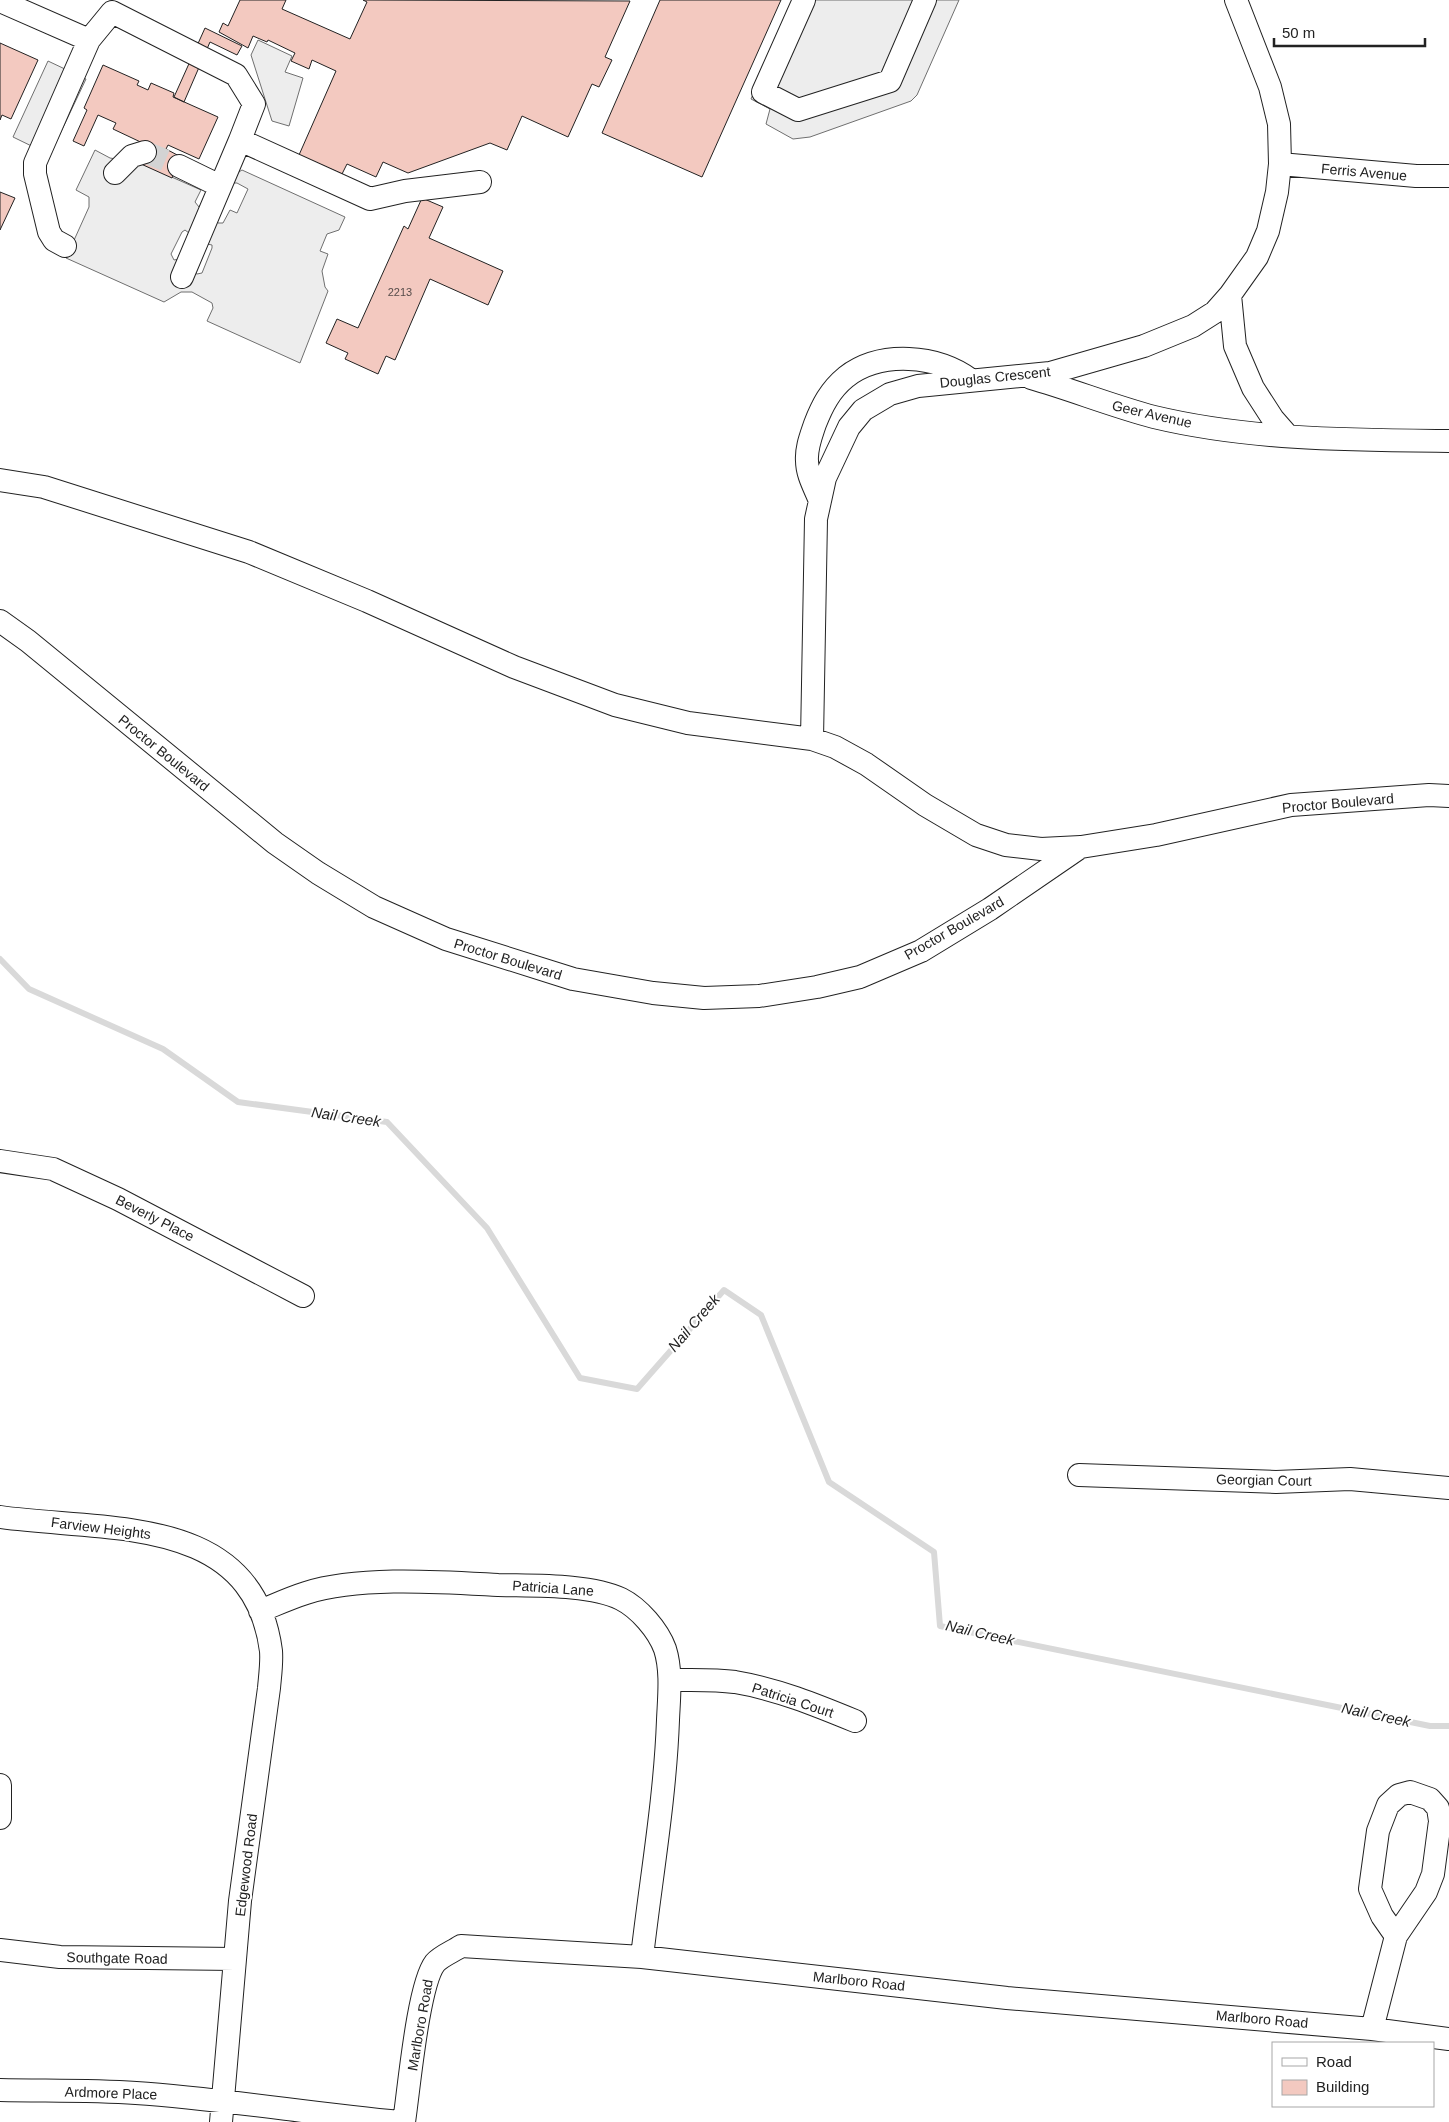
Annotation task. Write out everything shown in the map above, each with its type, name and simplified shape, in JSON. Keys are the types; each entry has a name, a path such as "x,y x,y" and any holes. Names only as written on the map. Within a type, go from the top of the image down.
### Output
{"street":[{"path":"804,0 763,92 798,110 890,81 925,0"},
{"name":"Douglas Crescent","path":"812,739 816,519 825,478 849,428 863,410 890,394 918,386 1050,373 1144,346 1193,326 1215,312 1230,295 1257,257 1268,230 1277,192 1280,164 1280,124 1270,87 1236,0"},
{"path":"0,1 90,40"},
{"path":"65,246 54,240 49,232 35,174 35,163 105,6 236,75 254,104 182,277"},
{"path":"240,140 370,199 405,190 480,182"},
{"path":"115,173 132,156 145,152"},
{"name":"Ferris Avenue","path":"1280,164 1416,176 1449,176"},
{"path":"179,166 220,186"},
{"path":"1230,295 1235,346 1253,388 1273,419 1287,435"},
{"path":"820,501 809,474 807,462 808,448 822,407 828,397 845,378 865,366 890,360 908,360 939,363 957,370 970,380"},
{"name":"Geer Avenue","path":"1021,375 1059,386 1095,400 1155,417 1221,430 1344,440 1449,441"},
{"name":"Proctor Boulevard","path":"0,480 44,487 249,552 367,601 514,667 615,705 688,723 812,739 835,747 866,764 925,805 976,835 1006,845 1041,850 1081,847 1156,835 1291,805 1429,794 1449,796"},
{"name":"Proctor Boulevard","path":"0,621 275,843 318,873 374,907 446,939 573,979 652,993 704,998 759,996 817,988 852,979 921,951 990,910 1081,847"},
{"name":"Beverly Place","path":"0,1161 53,1169 118,1199 304,1296"},
{"name":"Georgian Court","path":"1079,1475 1276,1482 1350,1479 1449,1488"},
{"name":"Farview Heights","path":"0,1516 148,1532 204,1549 222,1560 239,1576 256,1600 260,1611"},
{"name":"Patricia Lane","path":"260,1611 307,1592 354,1584 437,1582 604,1592 623,1600 649,1622 658,1634 665,1650 670,1680 666,1759 642,1957"},
{"name":"Edgewood Road","path":"222,2111 240,1901 270,1688 271,1653 267,1630 260,1611"},
{"name":"Patricia Court","path":"670,1680 734,1682 772,1690 855,1721"},
{"path":"0,1785 0,1818"},
{"path":"1372,2029 1396,1936 1426,1892 1433,1874 1440,1821 1438,1808 1430,1799 1410,1792 1399,1795 1388,1806 1378,1832 1370,1889 1382,1916 1396,1936"},
{"name":"Marlboro Road","path":"404,2122 422,2000 429,1973 436,1961 461,1946 642,1957 1008,1998 1372,2029 1449,2039"},
{"name":"Southgate Road","path":"0,1950 60,1957 235,1959"},
{"name":"Ardmore Place","path":"0,2090 135,2093 222,2111 323,2115 400,2122"}],"shaded area":[{"path":"793,0 959,0 917,95 911,101 810,137 793,139 766,124 770,109 751,99"},
{"path":"258,40 292,56 285,72 303,78 289,126 272,121 251,55"},
{"path":"48,61 86,79 50,155 13,137"},
{"path":"95,150 110,158 140,163 201,190 195,202 199,207 209,191 242,170 345,217 339,230 327,234 320,251 328,254 322,271 325,287 328,291 300,363 207,321 213,308 212,303 192,292 181,292 164,302 66,258 89,207 89,197 76,190","holes":["233,183 248,189 237,213 230,210 223,223 218,223 217,221","185,230 189,233 179,259 174,260 171,254 182,232","207,244 212,245 202,273 195,273"]}],"building":[{"path":"240,0 286,0 282,9 350,39 367,2 363,0 630,1 605,57 612,60 599,87 592,84 568,137 522,116 507,150 490,143 408,173 383,162 376,177 347,164 342,174 299,155 336,71 312,60 309,69 291,61 295,53 268,40 267,42 253,36 248,48 219,32 223,23 228,26"},
{"path":"660,0 781,0 702,177 602,133"},
{"path":"205,28 242,46 237,55 210,42 184,102 174,97"},
{"path":"0,43 38,60 11,119 2,115 0,120"},
{"path":"103,65 139,81 137,85 148,90 151,83 174,93 173,97 218,117 199,159 168,145 166,149 181,157 172,178 141,164 149,146 113,129 116,123 98,115 84,146 73,141 87,110 84,108"},
{"path":"0,192 15,198 0,230"},
{"path":"422,198 443,207 429,238 503,271 488,305 430,279 395,360 386,356 378,374 345,359 348,353 326,343 337,319 358,328 404,226 408,229"}],"waterway":[{"name":"Nail Creek","path":"0,959 29,989 163,1049 238,1102 387,1122 487,1228 580,1378 637,1389 724,1290 761,1315 829,1482 934,1552 940,1626 1430,1726 1449,1726"}],"tunnel":[{"path":"145,152 179,166"}]}
